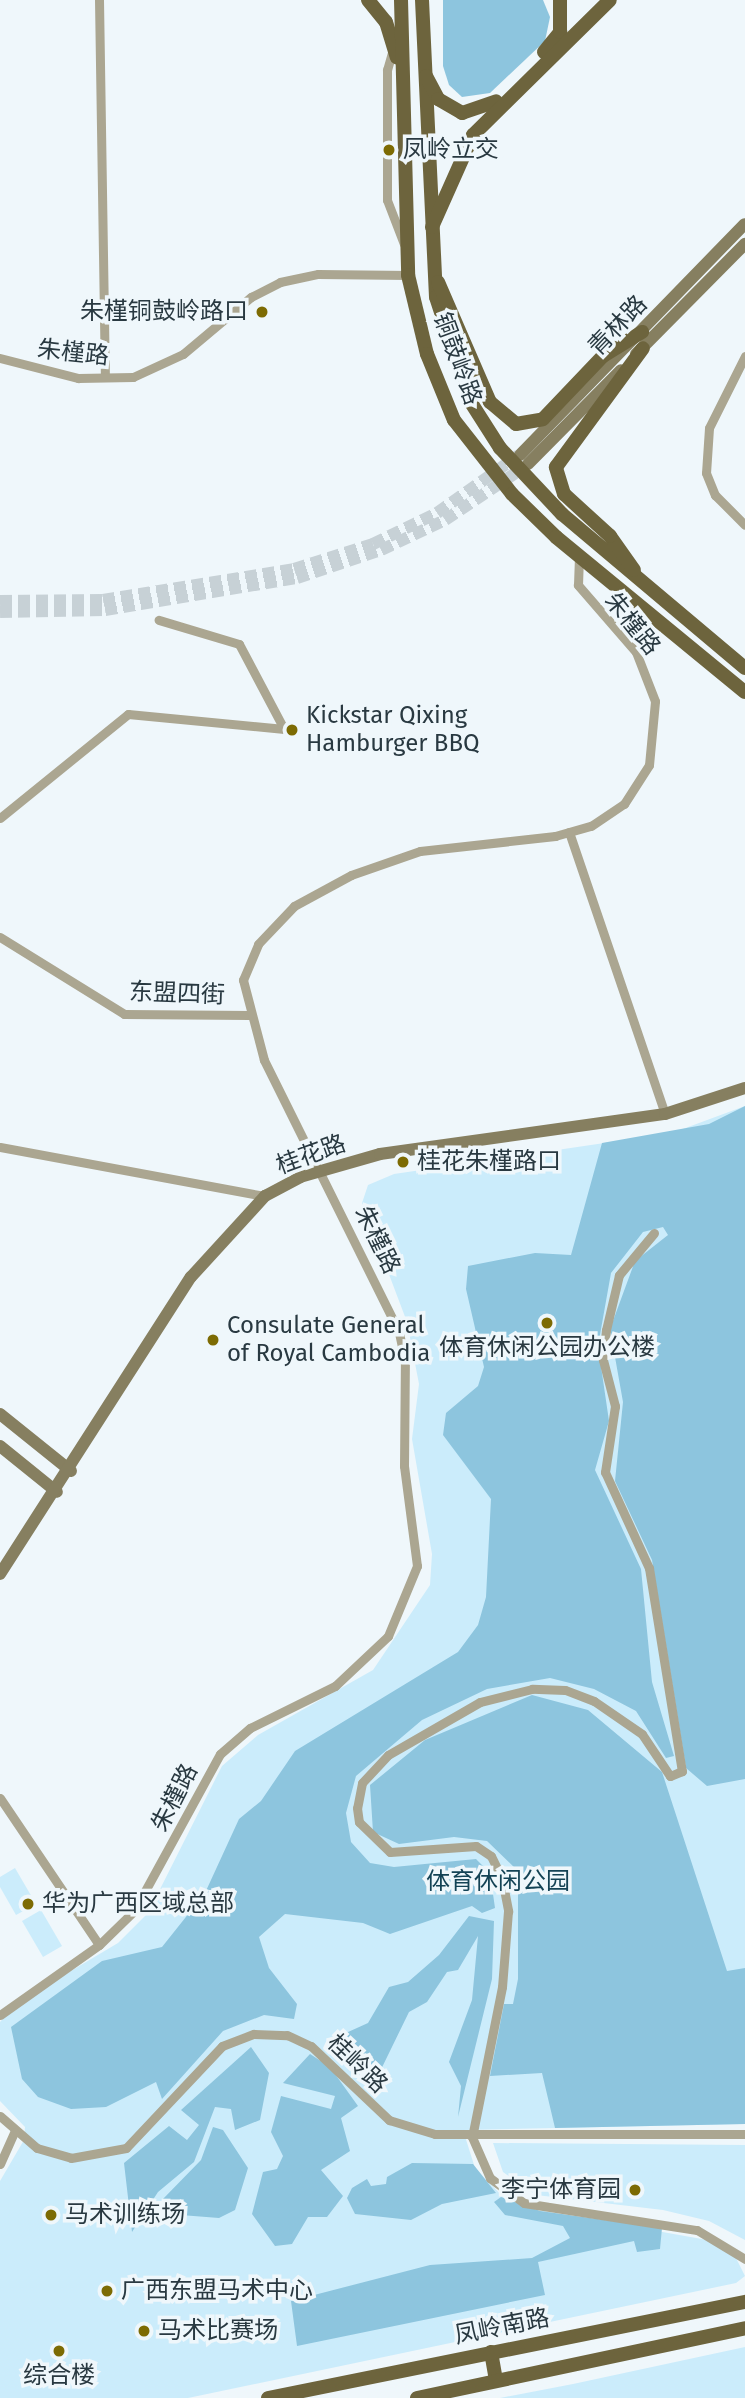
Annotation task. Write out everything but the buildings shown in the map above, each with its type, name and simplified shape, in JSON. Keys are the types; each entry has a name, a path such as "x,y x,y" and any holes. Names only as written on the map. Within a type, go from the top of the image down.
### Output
{"main road":[{"name":"铜鼓岭路","path":"401,0 408,275 427,354 454,420 512,494 579,557 745,692"},
{"name":"铜鼓岭路","path":"422,0 430,231 434,273 447,346 500,447 562,514 745,668"},
{"path":"424,72 438,99 452,109 486,108 554,42 562,24 560,0"},
{"path":"430,231 473,135 610,0"},
{"path":"372,4 394,46 402,71"},
{"path":"434,273 479,382 497,413 516,424 543,419 603,355 642,332"},
{"path":"642,583 610,536 564,494 556,474 559,455 614,394 643,348"},
{"name":"凤岭南路","path":"268,2398 745,2301"},
{"name":"凤岭南路","path":"417,2398 745,2328"},
{"path":"491,2352 496,2381"}],"street":[{"path":"99,0 105,377"},
{"path":"401,20 387,71 387,200 406,250"},
{"name":"青林路","path":"745,224 524,460 643,348 745,244"},
{"name":"朱槿路","path":"0,358 78,378 133,377 183,354 251,297 280,282 318,274 408,275"},
{"path":"745,356 709,428 706,473 715,495 745,525"},
{"name":"朱槿路","path":"99,1945 134,1911 220,1755 250,1728 335,1686 365,1663 388,1636 417,1566 404,1466 405,1362 399,1332 321,1170 264,1060 249,1015 243,980 258,944 293,906 351,875 420,851 569,832 624,804 649,765 654,727 648,674 636,652 586,598 575,572 579,557"},
{"path":"0,818 128,714 284,729 239,643 159,620"},
{"path":"729,654 745,661"},
{"path":"569,832 665,1114"},
{"name":"东盟四街","path":"0,937 124,1014 249,1015"},
{"name":"桂花路","path":"0,1574 71,1471 191,1278 265,1196 321,1170 380,1154 665,1114 745,1088"},
{"path":"0,1147 265,1196"},
{"path":"654,1233 620,1275 606,1330 603,1360 615,1406 605,1472 649,1568 682,1771 670,1776 642,1734 594,1701 565,1690 532,1689 480,1702 388,1755 362,1783 357,1808 359,1822 390,1852 476,1846 491,1856 502,1879 508,1911 502,1987 472,2137 490,2178 524,2203 697,2230 745,2259"},
{"path":"0,1414 71,1471"},
{"path":"0,1446 57,1492"},
{"path":"0,1798 99,1945 0,2015"},
{"name":"桂岭路","path":"0,2116 14,2132 37,2148 71,2158 126,2148 222,2046 254,2034 287,2035 323,2053 388,2120 472,2137 745,2134"},
{"path":"0,2164 14,2132"}],"green space":[{"name":"体育休闲公园","path":"745,1106 745,2124 463,2130 475,2168 511,2205 713,2241 734,2254 745,2276 736,2283 188,2398 0,2398 0,2181 24,2140 25,2127 0,2101 0,2022 17,2003 118,1943 148,1913 222,1766 258,1735 373,1670 430,1585 432,1554 412,1439 419,1384 407,1322 362,1203 368,1185 394,1174 672,1133"},
{"path":"15,1868 36,1904 16,1915 0,1887 0,1877"},
{"path":"41,1910 62,1946 43,1957 22,1921"},
{"name":"李宁体育园","path":"493,2143 745,2145 745,2240 709,2221 663,2210 536,2195 503,2172"},
{"path":"745,2347 745,2398 500,2398 573,2384"}],"shaded area":[{"path":"443,0 543,0 550,17 545,41 490,93 462,97 449,85 443,66"},
{"path":"745,1106 745,1779 707,1786 686,1768 652,1560 615,1481 623,1402 610,1329 635,1261 668,1235 663,1227 643,1232 611,1273 598,1346 609,1421 595,1470 641,1569 652,1682 674,1756 666,1758 636,1711 594,1689 550,1678 487,1689 422,1720 356,1776 346,1813 351,1842 370,1863 394,1867 476,1859 490,1873 495,1908 482,1913 472,1906 390,1934 363,1923 285,1914 259,1937 269,1968 297,2004 294,2019 264,2015 223,2031 162,2099 156,2082 106,2107 71,2109 38,2097 22,2079 11,2027 102,1961 162,1947 205,1893 239,1819 261,1801 295,1751 458,1652 478,1625 486,1597 491,1499 443,1435 446,1413 478,1386 484,1367 466,1289 468,1266 535,1253 571,1255 602,1143 709,1124"},
{"path":"532,1695 588,1710 662,1772 727,1971 745,1968 745,2124 555,2128 542,2073 490,2076 504,2004 513,2004 518,1979 518,1871 487,1841 454,1837 399,1844 373,1832 370,1785 425,1740"},
{"path":"469,1916 494,1921 492,1979 458,2117 461,2086 449,2062 472,2000 478,1936 458,1970 447,1972 427,2002 409,2012 371,2090 355,2075 359,2062 337,2037 368,2023 389,1987 408,1982 439,1955"},
{"path":"251,2047 269,2073 260,2120 235,2130 231,2109 215,2107 194,2162 158,2192 132,2232 124,2163 169,2126 187,2140 199,2125 181,2110"},
{"path":"310,2054 330,2067 358,2106 341,2118 350,2151 321,2170 343,2196 327,2217 308,2217 292,2244 275,2246 252,2214 263,2172 277,2169 283,2156 271,2132 281,2096 331,2109 335,2096 283,2083"},
{"path":"213,2127 223,2130 248,2168 235,2210 219,2218 168,2214 162,2200 201,2160"},
{"path":"412,2163 473,2164 496,2193 442,2204 411,2220 355,2214 347,2198 352,2188 367,2179 371,2186 386,2184 387,2177"},
{"path":"501,2197 540,2211 662,2228 660,2249 637,2252 634,2241 538,2262 545,2295 297,2346 291,2301 430,2265 532,2258 570,2238 563,2226 505,2215 494,2202"}],"tunnel":[{"path":"0,601 103,600 294,569 373,544 437,513 519,455"},
{"path":"0,612 105,610 297,578 381,550 445,520 526,466"}],"place":[{"name":"凤岭立交","path":"389,150"},
{"name":"朱槿铜鼓岭路口","path":"262,312"},
{"name":"Kickstar Qixing Hamburger BBQ","path":"292,730"},
{"name":"桂花朱槿路口","path":"403,1162"},
{"name":"体育休闲公园办公楼","path":"547,1323"},
{"name":"Consulate General of Royal Cambodia","path":"213,1340"},
{"name":"华为广西区域总部","path":"28,1904"},
{"name":"李宁体育园","path":"635,2190"},
{"name":"马术训练场","path":"51,2215"},
{"name":"广西东盟马术中心","path":"107,2291"},
{"name":"马术比赛场","path":"144,2331"},
{"name":"综合楼","path":"59,2351"}]}
